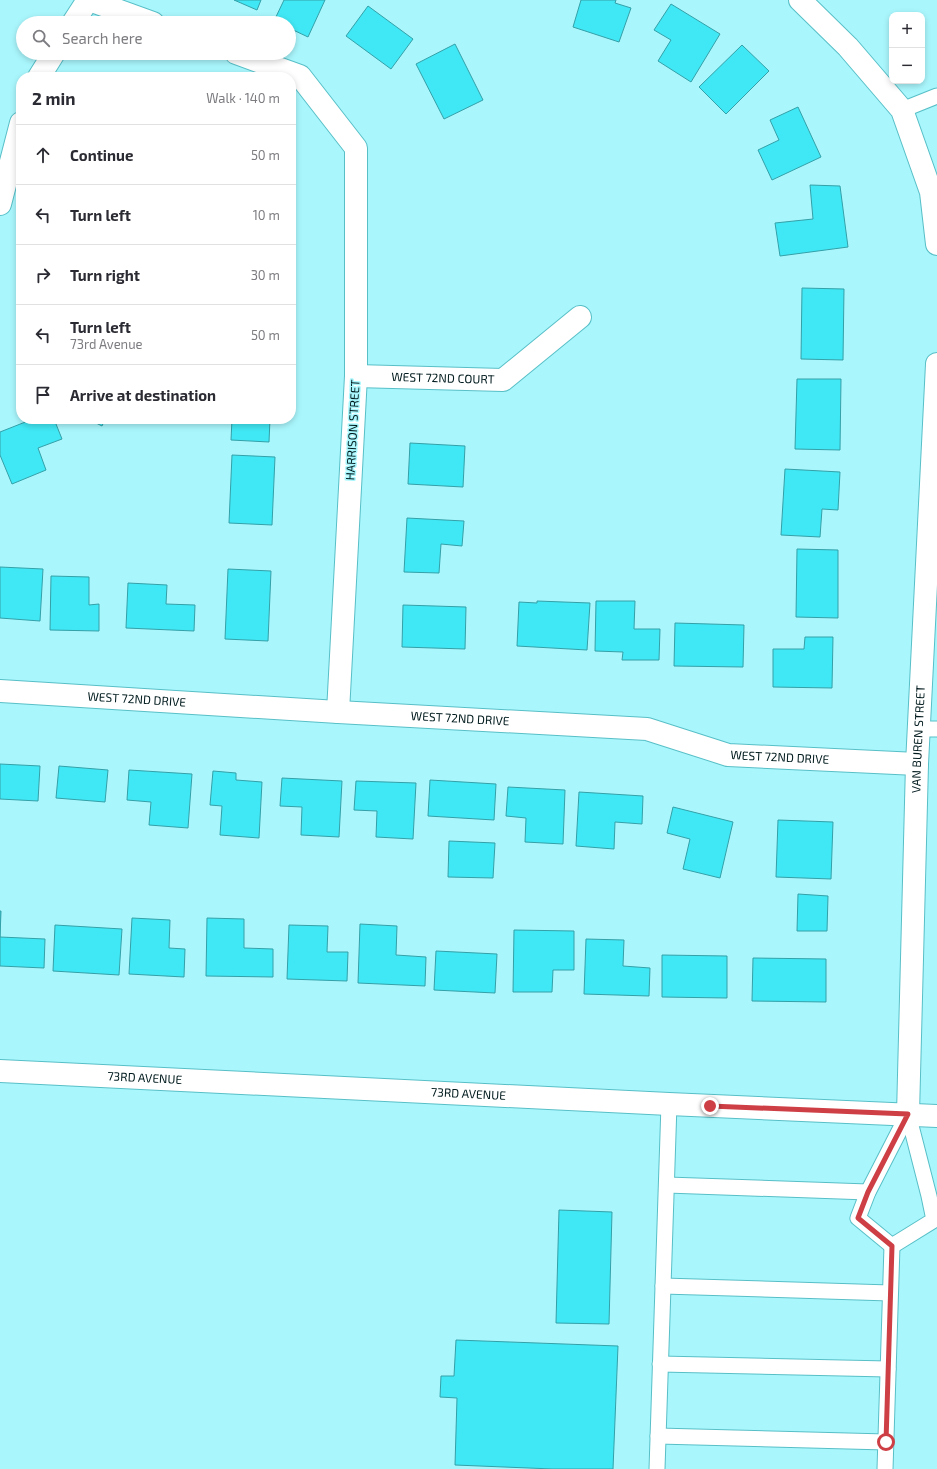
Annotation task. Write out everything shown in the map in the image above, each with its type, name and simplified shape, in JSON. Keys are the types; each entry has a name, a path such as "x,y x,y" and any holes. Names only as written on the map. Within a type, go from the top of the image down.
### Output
{"street":[{"path":"78,16 89,0 134,16"},
{"path":"800,0 848,47 902,110 931,192 937,244"},
{"path":"42,72 50,60"},
{"name":"HARRISON STREET","path":"255,60 289,72"},
{"name":"HARRISON STREET","path":"296,75 300,76 356,148 356,376 338,712"},
{"path":"0,204 16,142"},
{"name":"WEST 72ND COURT","path":"356,376 503,380 580,317"},
{"name":"VAN BUREN STREET","path":"908,1114 917,764 928,729 937,364"},
{"name":"WEST 72ND DRIVE","path":"0,691 647,729 728,755 917,764"},
{"name":"73RD AVENUE","path":"0,1071 937,1116"}],"lane":[{"path":"902,110 937,96"},
{"path":"657,1469 670,1104"},
{"path":"892,1246 858,1218 868,1192 908,1114"},
{"path":"892,1246 934,1220 933,1197 908,1114"},
{"path":"667,1185 868,1192"},
{"path":"885,1469 892,1246"},
{"path":"663,1286 890,1293"},
{"path":"660,1364 888,1369"},
{"path":"658,1436 886,1442"}],"building":[{"path":"234,0 261,0 257,10"},
{"path":"284,0 325,0 308,37 296,31 296,16 276,16"},
{"path":"581,0 616,0 615,3 631,8 619,42 573,27"},
{"path":"671,4 720,34 691,82 658,61 671,40 654,30"},
{"path":"368,6 413,39 391,69 346,36"},
{"path":"455,44 483,100 444,119 416,64"},
{"path":"742,45 769,71 726,114 699,87"},
{"path":"798,107 821,157 772,180 758,150 779,140 770,120"},
{"path":"810,185 840,186 848,247 780,256 775,223 813,219"},
{"path":"802,288 844,289 843,360 801,359"},
{"path":"797,379 841,379 840,450 795,449"},
{"path":"20,424 56,424 62,439 38,448 46,470 12,484 0,455 0,432"},
{"path":"232,424 270,424 269,442 231,440"},
{"path":"410,443 465,446 463,487 408,484"},
{"path":"232,455 275,457 272,525 229,523"},
{"path":"785,469 840,472 838,510 822,509 820,537 781,535"},
{"path":"407,518 464,521 462,546 441,544 439,573 404,572"},
{"path":"797,549 838,550 838,618 796,617"},
{"path":"0,567 43,569 40,621 0,618"},
{"path":"228,569 271,571 268,641 225,639"},
{"path":"51,576 89,577 89,605 99,604 99,631 50,630"},
{"path":"128,583 167,585 166,604 195,605 194,631 126,628"},
{"path":"537,601 590,603 587,650 517,646 519,602 537,603"},
{"path":"596,601 635,601 634,629 660,629 659,660 622,660 623,652 595,651"},
{"path":"403,605 466,607 465,649 402,647"},
{"path":"675,623 744,625 743,667 674,666"},
{"path":"805,637 833,637 832,688 773,687 773,649 804,649"},
{"path":"0,764 40,766 38,801 0,799"},
{"path":"59,766 108,770 105,802 56,798"},
{"path":"129,770 192,774 188,828 149,825 151,802 127,800"},
{"path":"213,771 236,773 236,780 262,782 259,838 220,835 222,806 210,805"},
{"path":"282,778 342,781 339,837 301,835 302,807 280,806"},
{"path":"430,780 496,784 494,820 428,816"},
{"path":"356,781 416,783 413,839 376,837 377,811 354,810"},
{"path":"508,787 565,790 563,844 525,842 526,818 506,816"},
{"path":"579,792 643,796 642,824 615,822 614,849 576,846"},
{"path":"673,807 733,822 720,878 683,869 690,839 667,833"},
{"path":"778,820 833,822 831,879 776,877"},
{"path":"449,841 495,843 493,878 448,877"},
{"path":"798,894 828,896 827,931 797,931"},
{"path":"0,911 1,911 0,937"},
{"path":"132,918 170,920 169,948 185,949 184,977 129,974"},
{"path":"207,918 244,919 244,948 273,949 273,977 206,976"},
{"path":"360,924 397,926 396,955 426,957 425,986 358,983"},
{"path":"55,925 122,929 119,975 53,971"},
{"path":"289,925 328,926 327,952 348,952 347,981 287,979"},
{"path":"514,930 574,931 574,970 553,970 552,992 513,992"},
{"path":"0,937 45,939 44,968 0,966"},
{"path":"586,939 624,940 623,966 650,968 649,996 584,994"},
{"path":"436,951 497,954 495,993 434,990"},
{"path":"662,955 727,956 727,998 662,997"},
{"path":"753,958 826,959 826,1002 752,1001"},
{"path":"559,1210 612,1212 609,1324 556,1323"},
{"path":"456,1340 618,1346 613,1469 553,1469 455,1465 457,1398 440,1397 441,1376 454,1376"}],"route":[{"path":"710,1106 908,1114 868,1192 858,1218 892,1246 886,1442"}]}
